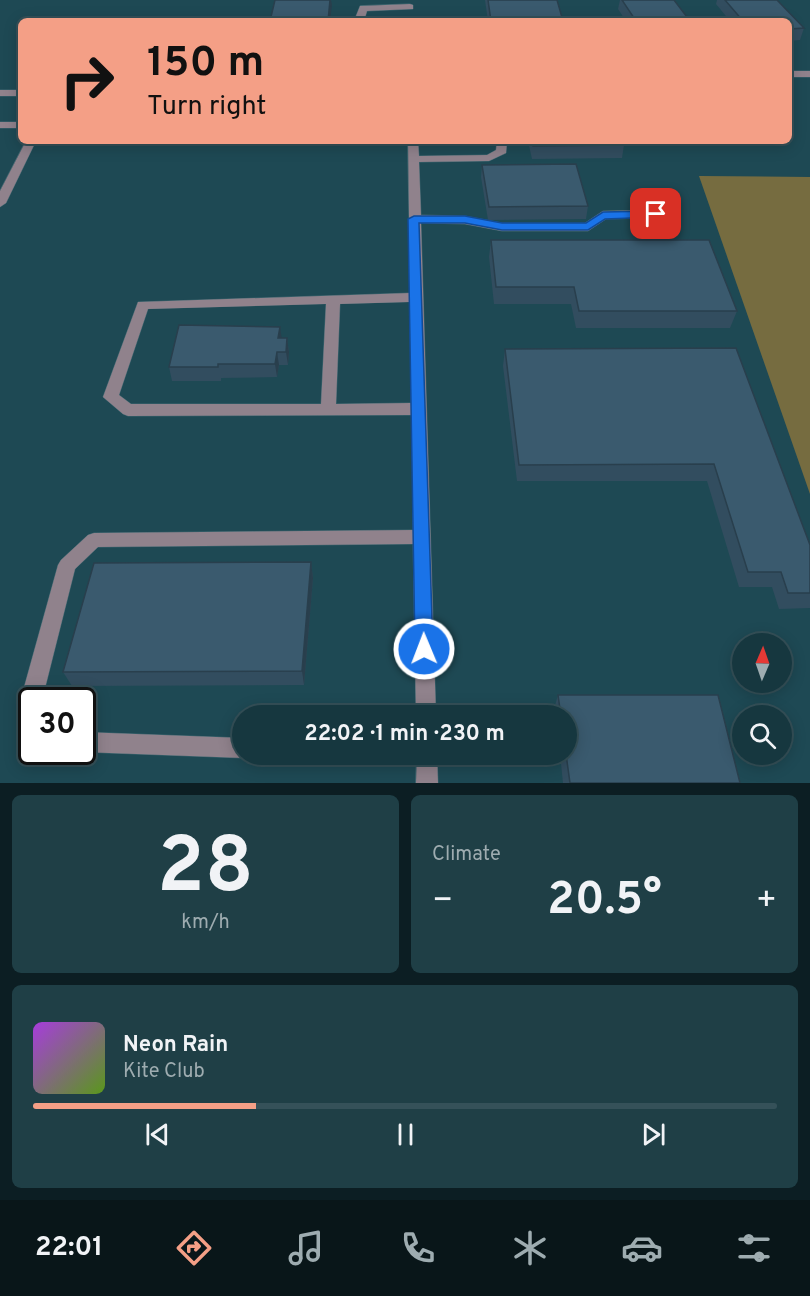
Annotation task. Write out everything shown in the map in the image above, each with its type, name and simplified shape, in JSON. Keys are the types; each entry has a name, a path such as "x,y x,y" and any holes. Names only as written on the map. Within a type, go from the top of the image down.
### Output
{"street":[{"path":"360,18 363,8 410,7"},
{"path":"792,74 810,74"},
{"path":"0,93 18,93"},
{"path":"0,125 18,125"},
{"path":"0,202 29,144"},
{"path":"412,144 426,705"},
{"path":"413,159 489,158 502,151 502,144"},
{"path":"414,219 465,220 502,227 588,227 603,215 656,214"},
{"path":"415,297 143,305 111,397 128,410 418,409"},
{"path":"328,409 333,298"},
{"path":"34,687 67,565 94,540 422,537"},
{"path":"96,743 232,748"},
{"path":"427,765 428,783"}],"shaded area":[{"path":"699,176 810,177 810,494"}],"building":[{"path":"275,0 330,0 328,18 271,18"},
{"path":"488,0 557,0 562,18 491,18"},
{"path":"622,0 674,0 688,18 634,18"},
{"path":"725,0 777,0 804,28 792,29 792,18 740,18"},
{"path":"533,144 624,145 533,146"},
{"path":"576,164 588,206 489,207 482,165"},
{"path":"491,240 709,240 737,311 579,311 574,287 496,287"},
{"path":"179,325 280,327 278,338 287,338 286,352 277,352 275,364 169,367"},
{"path":"736,348 810,545 810,593 788,593 781,572 748,572 714,464 519,465 505,349"},
{"path":"311,562 302,671 63,672 94,563"},
{"path":"558,695 718,695 732,751 732,765 736,765 740,783 570,783 568,765 577,765 577,705 559,705"}],"route":[{"path":"424,649 414,219 465,220 502,227 588,227 603,215 656,214"}]}
